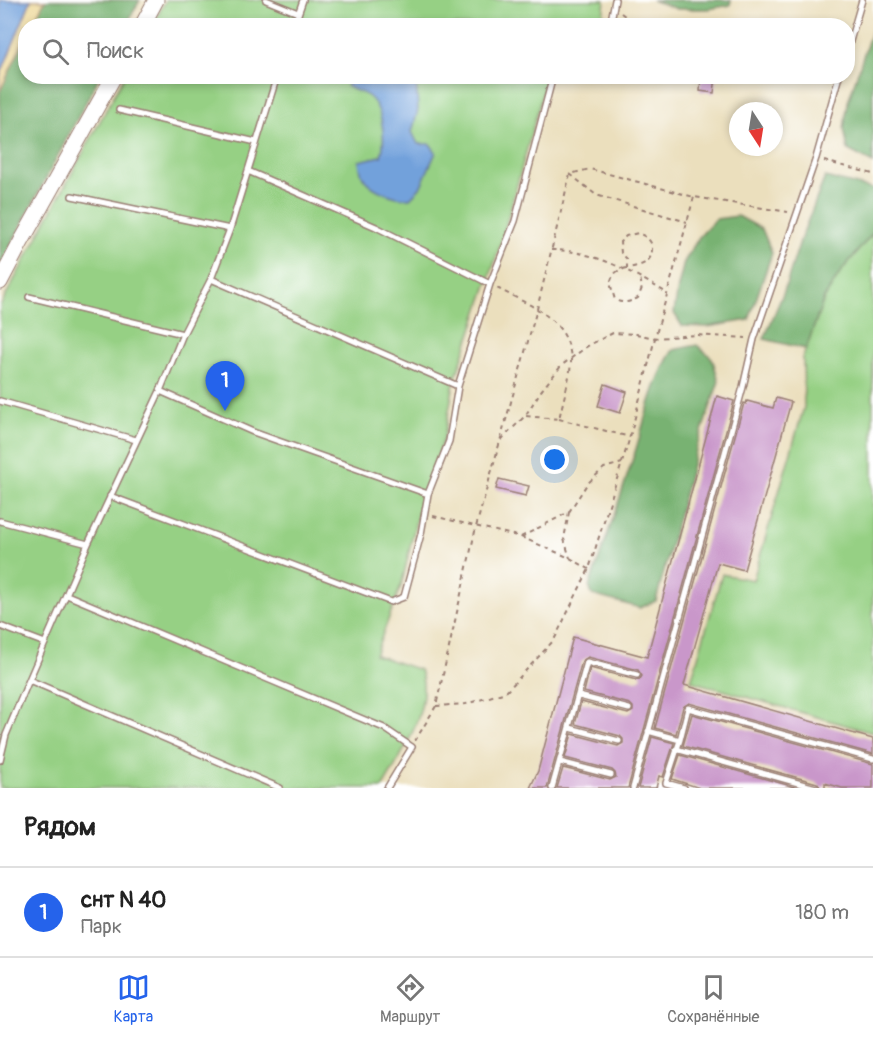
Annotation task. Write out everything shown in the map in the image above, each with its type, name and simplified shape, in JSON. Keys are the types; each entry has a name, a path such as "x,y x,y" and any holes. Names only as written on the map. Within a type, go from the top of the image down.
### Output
{"street":[{"path":"146,18 156,0"},
{"path":"0,282 110,84"}],"lane":[{"path":"266,0 298,13"},
{"path":"296,18 303,0"},
{"path":"611,18 615,0"},
{"path":"855,24 862,0"},
{"path":"0,760 3,734 160,391 183,334 211,279 230,229 274,84"},
{"path":"110,496 391,602 404,597 428,494 449,441 458,386 490,284 515,221 551,84"},
{"path":"633,788 743,387 754,339 816,158 837,84"},
{"path":"119,110 256,142"},
{"path":"248,171 376,227 490,284"},
{"path":"72,196 230,229"},
{"path":"211,279 331,333 458,386"},
{"path":"29,297 183,334"},
{"path":"160,391 253,432 428,494"},
{"path":"0,401 136,440"},
{"path":"0,520 88,544"},
{"path":"67,596 384,728 411,747 387,788"},
{"path":"0,626 45,643"},
{"path":"552,788 587,662 636,675"},
{"path":"29,680 280,788"},
{"path":"579,696 628,709"},
{"path":"684,788 666,783 688,708 873,759"},
{"path":"570,728 619,741"},
{"path":"648,731 680,740"},
{"path":"676,749 816,788"},
{"path":"560,762 611,775"}],"path":[{"path":"613,8 627,18"},
{"path":"816,158 873,174"},
{"path":"570,174 590,169 694,197 796,213"},
{"path":"570,174 596,195 687,222"},
{"path":"411,747 436,706 476,527 537,309 570,174"},
{"path":"436,706 466,704 506,692 554,640 589,569 630,437 694,197"},
{"path":"627,269 627,259 621,254 620,242 626,236 638,232 649,240 652,248 650,257 640,266 615,273 610,283 615,300 621,303 638,298 642,288 640,278"},
{"path":"551,250 570,250 627,269 667,293"},
{"path":"490,284 552,318 565,335 572,359 559,419"},
{"path":"500,442 525,416 562,365 589,345 613,333 655,338 696,335 754,339"},
{"path":"525,416 559,419 630,437"},
{"path":"570,558 564,538 569,512 587,484 604,468 622,463"},
{"path":"521,537 569,512"},
{"path":"425,514 521,537 570,558 589,569"}],"green space":[{"path":"45,0 140,0 130,18 36,18"},
{"path":"166,0 605,0 603,18 156,18"},
{"path":"652,0 731,0 730,5 708,9 677,9"},
{"path":"873,26 873,163 848,150 844,129 848,102"},
{"path":"18,53 18,84 95,84 0,266 0,91"},
{"path":"120,84 545,84 500,246 454,383 444,438 419,508 402,583 375,655 420,670 423,684 419,715 413,731 382,788 0,788 0,306"},
{"path":"825,177 873,189 873,233 842,270 824,298 806,349 764,339 784,291 801,238"},
{"path":"738,216 762,229 772,253 749,320 707,327 682,326 674,313 684,262 699,237 716,219"},
{"path":"873,233 873,733 691,681 722,574 753,580 804,407 803,357 824,299 842,270"},
{"path":"697,345 712,358 719,381 697,446 656,601 640,608 592,595 589,586 651,398 666,361 673,350"}],"sand":[{"path":"31,0 45,0 36,18 24,18"},
{"path":"18,32 18,53 0,91 0,76"}],"water":[{"path":"0,0 31,0 24,18 18,18 18,32 0,76"},
{"path":"347,84 416,84 418,110 412,132 418,144 430,144 436,152 420,188 410,198 386,194 363,178 359,161 381,156 382,124 373,101 368,96 346,86"}],"building":[{"path":"700,84 715,84 714,93 700,91"},
{"path":"605,384 627,392 620,413 598,406"},
{"path":"717,396 734,401 628,788 557,788 563,768 610,780 616,777 612,770 565,758 572,734 618,746 623,743 620,736 575,724 581,702 628,714 633,711 630,704 584,692 590,668 636,680 642,676 638,670 588,657 582,661 547,788 530,788 538,771 573,637 647,657"},
{"path":"776,398 791,402 744,570 718,563 684,685 873,739 873,754 689,703 683,707 676,734 655,728 744,403 746,404 747,401 773,408"},
{"path":"499,479 529,486 526,496 496,489"},
{"path":"692,714 873,764 873,788 842,788 825,783 825,788 821,788 817,783 683,746"},
{"path":"652,737 674,743 663,777 659,776 656,788 638,788"},
{"path":"680,755 798,788 700,788 672,779"}],"place":[{"name":"снт N 40","path":"225,411"}]}
